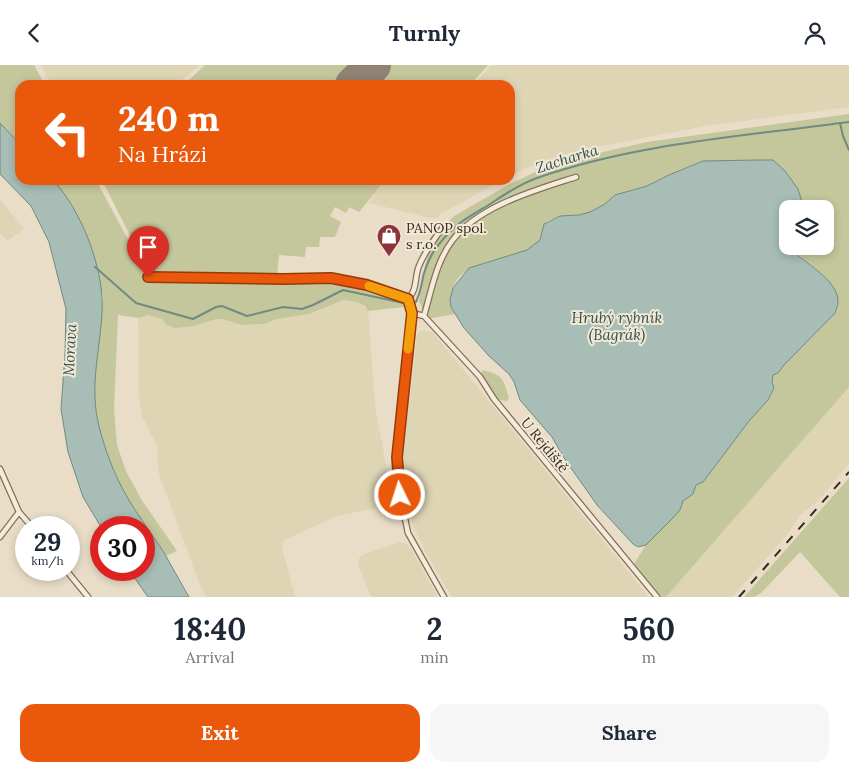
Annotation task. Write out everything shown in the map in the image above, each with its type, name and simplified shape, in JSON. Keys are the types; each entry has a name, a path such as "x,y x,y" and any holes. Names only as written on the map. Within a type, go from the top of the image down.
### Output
{"street":[{"path":"411,311 424,316 443,257 452,241 472,222 520,195 576,177"},
{"path":"444,226 430,244 418,268 415,291 409,300 411,311 397,457 400,495 408,533 444,597"},
{"path":"148,277 331,278 367,285 409,300"},
{"name":"U Rejdiště","path":"424,316 480,377 500,407 656,597"},
{"path":"0,469 23,516"},
{"path":"0,537 20,512"},
{"path":"75,581 88,597"}],"shaded area":[{"path":"41,65 199,65 182,80 48,80"},
{"path":"491,65 849,65 849,107 705,126 576,151 535,164 515,174 515,80 478,80"},
{"path":"382,185 493,185 437,218 430,218 369,203 375,192"},
{"path":"0,199 24,229 7,241 0,233"},
{"path":"343,300 356,302 368,309 375,405 393,505 337,516 284,540 282,548 295,597 206,597 160,477 157,446 142,416 139,398 138,319 140,316 148,315 158,317 170,327 194,326 217,319 242,325 264,324 277,319 309,314"},
{"path":"421,330 432,332 439,340 649,597 452,597 427,555 413,526 409,508 414,497 406,491 403,482 403,439 410,399 417,334"},
{"path":"849,387 849,464 817,502 800,515 787,535 732,597 666,597"},
{"path":"401,542 406,544 412,551 438,597 371,597 358,564 359,558 364,554"}],"green space":[{"path":"0,65 34,65 42,80 15,80 15,139 0,123"},
{"path":"205,65 354,65 339,80 189,80"},
{"path":"390,65 488,65 474,80 375,80"},
{"path":"849,114 849,387 666,597 657,597 632,567 646,545 678,512 683,501 688,498 696,485 703,482 749,421 768,400 774,388 772,382 773,375 781,369 836,293 823,275 799,255 834,255 834,200 800,200 793,181 773,160 697,163 647,186 615,195 605,204 590,212 579,215 560,216 547,221 540,241 528,250 488,262 464,273 456,282 452,295 452,307 455,314 427,319 419,301 424,272 428,254 444,226 454,216 508,185 515,185 515,182 544,168 581,157 647,142"},
{"path":"57,185 99,185 148,277 228,281 333,281 380,292 403,300 404,307 368,311 365,306 356,302 343,300 309,314 277,319 264,324 242,325 217,319 194,326 174,328 167,325 162,319 148,315 139,318 118,315 114,408 117,445 126,471 153,516 138,515 111,464 100,432 94,399 94,382 103,295"},
{"path":"105,185 381,185 359,212 349,207 346,213 335,207 330,216 341,222 335,237 320,237 319,247 306,247 305,257 279,255 277,276 153,273 146,267"},
{"path":"483,370 501,378 509,398 507,401 494,399 480,374"},
{"path":"849,478 849,597 840,597 800,552 761,593 754,597 744,597"},
{"path":"155,519 177,551 166,556 155,540"}],"water":[{"name":"Morava","path":"0,123 15,139 15,185 57,185 73,208 90,242 100,279 102,296 95,383 96,412 113,469 139,516 94,516 83,497 68,452 61,409 66,309 49,242 31,206 0,174"},
{"name":"Hrubý rybník (Bagrák)","path":"773,160 785,171 798,189 801,200 779,200 779,255 798,255 818,271 832,286 837,294 838,302 835,313 778,373 773,375 772,382 774,388 768,400 749,421 703,482 696,485 693,494 683,501 680,510 646,545 638,547 597,505 564,458 552,437 520,400 509,374 489,356 464,328 451,307 450,300 453,288 469,268 527,250 540,240 544,224 560,216 579,215 590,212 605,204 615,195 647,186 703,161"},
{"path":"155,539 189,597 148,597 137,581 155,581"}],"waterway":[{"name":"Zacharka","path":"95,267 136,303 193,319 216,307 222,306 247,316 283,307 302,309 343,290 408,304 416,302 424,273 433,253 456,226 519,186 533,180 577,165 654,148 849,122"},
{"path":"840,123 849,150"}],"runway":[{"path":"358,80 373,65"}],"railway":[{"path":"739,597 849,472"}],"slow traffic":[{"path":"369,286 408,299 412,313 408,349"}],"place":[{"name":"PANOP spol. s r.o.","path":"389,257"}],"route":[{"path":"148,277 331,278 367,285 408,299 412,313 397,457 400,495"}]}
